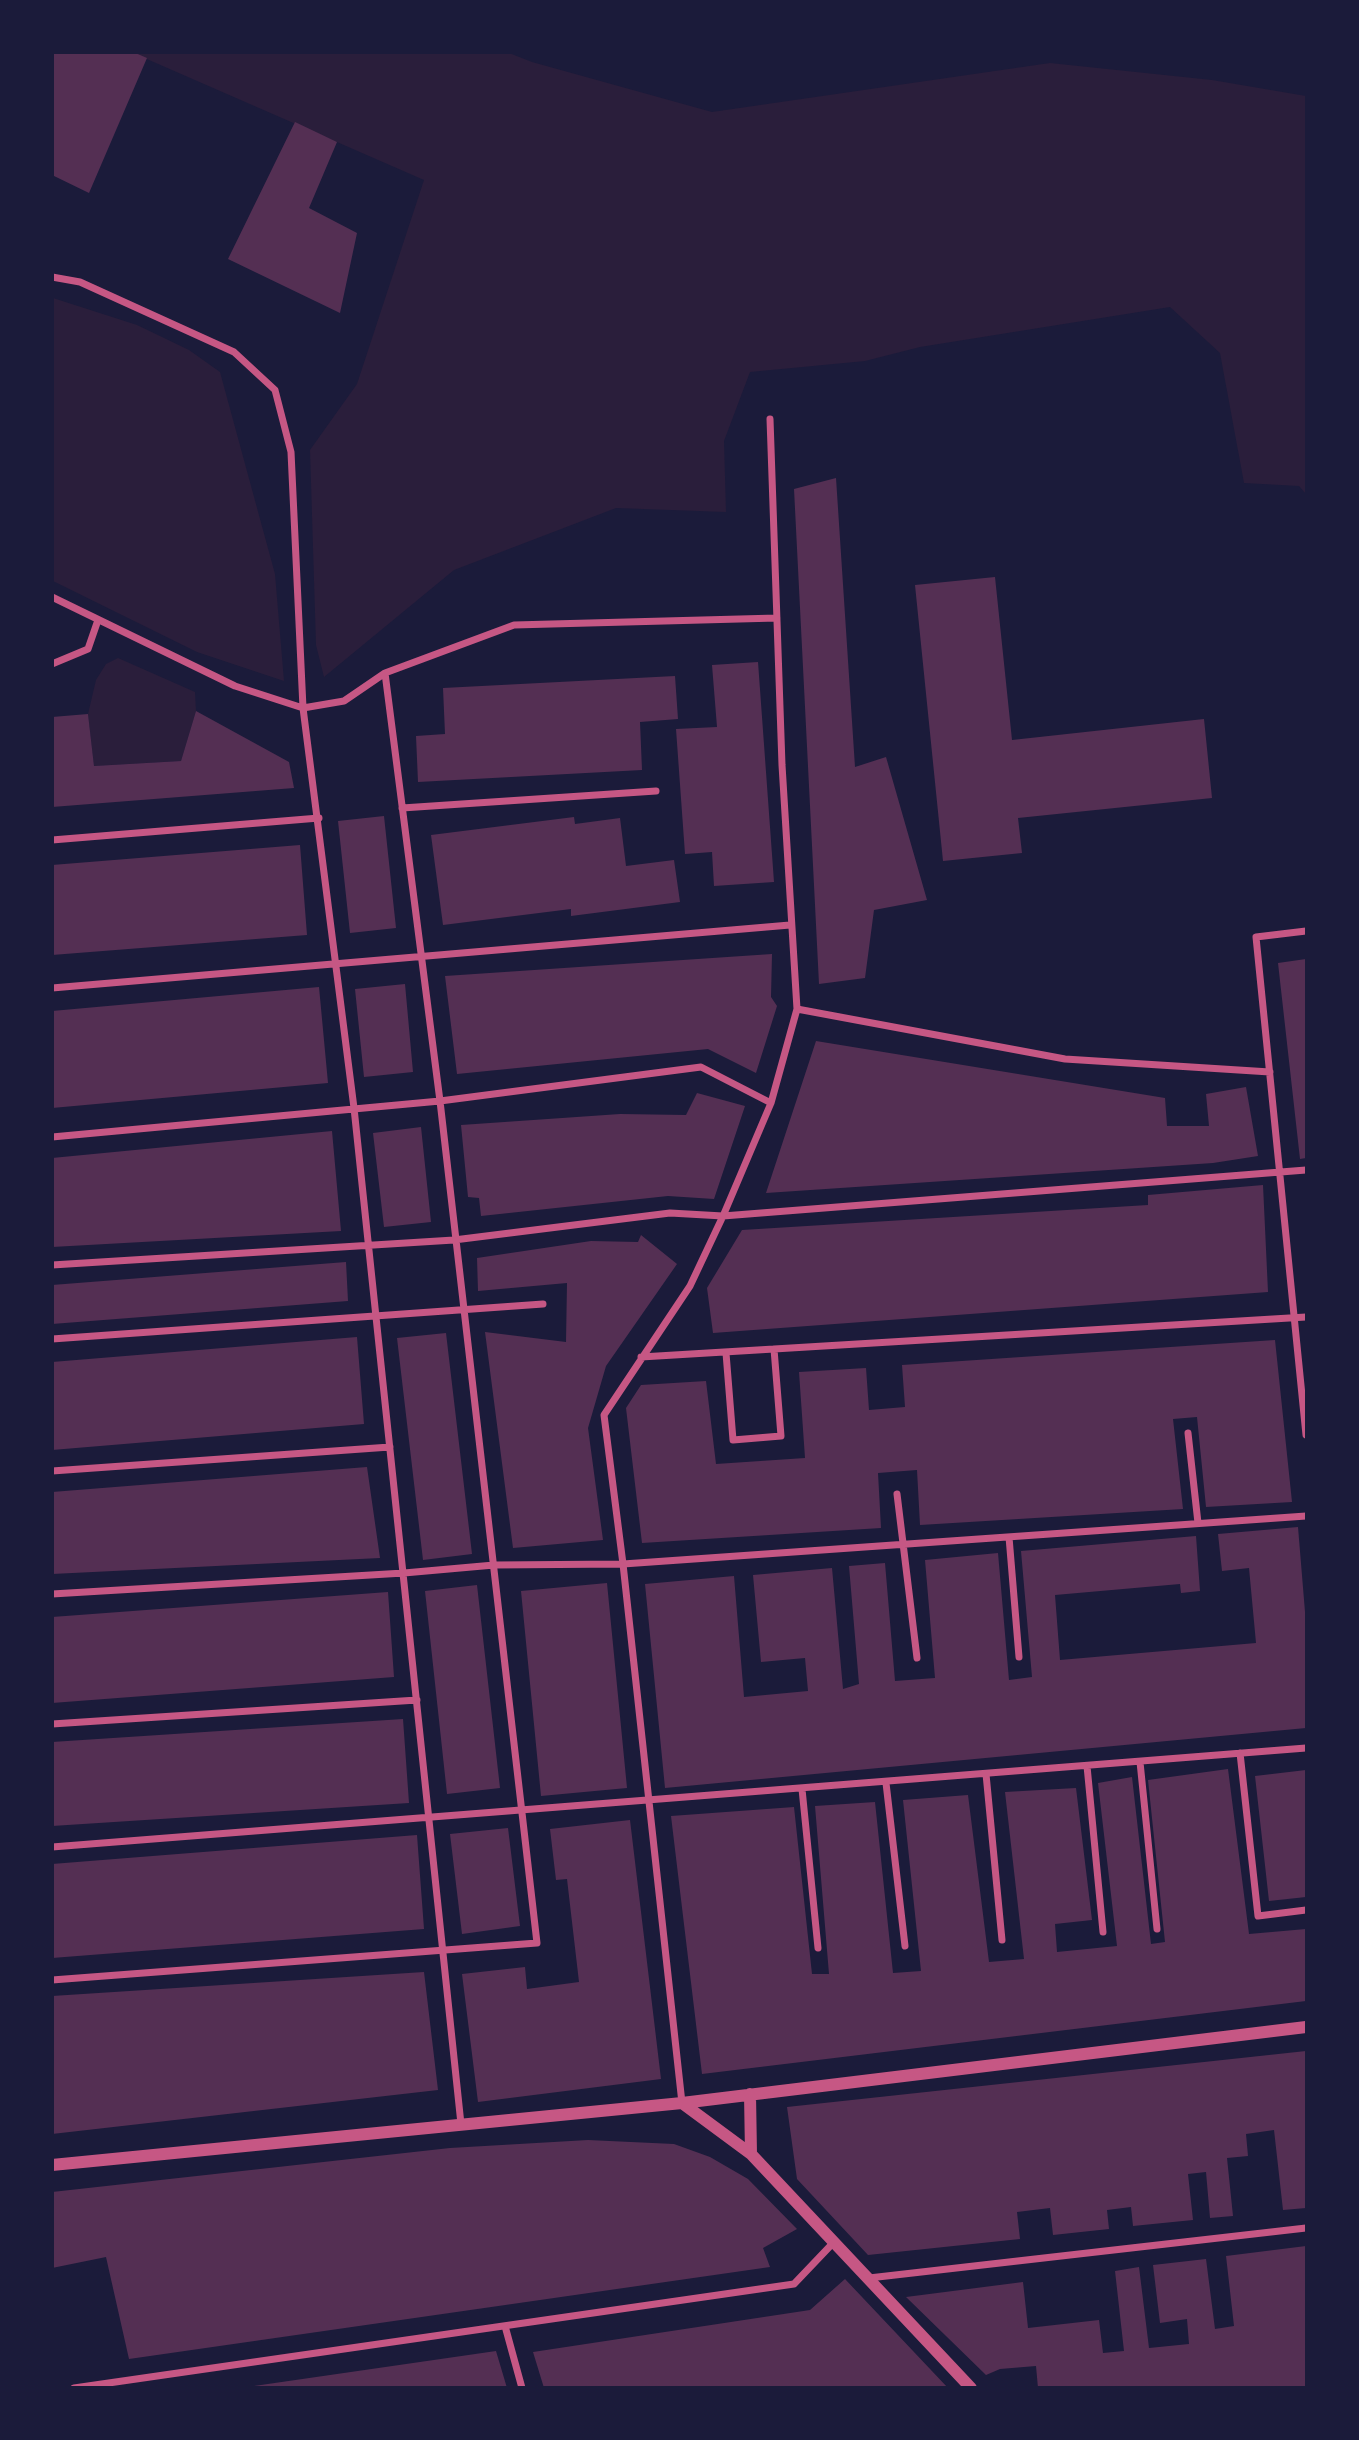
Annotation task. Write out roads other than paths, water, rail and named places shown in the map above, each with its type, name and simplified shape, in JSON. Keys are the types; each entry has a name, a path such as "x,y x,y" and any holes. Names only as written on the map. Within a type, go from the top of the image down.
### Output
{"street":[{"path":"52,277 80,282 234,352 275,390 291,452 303,708 354,1108 461,2124"},
{"path":"770,419 790,925 797,1009 771,1103 690,1286 604,1415 650,1802 682,2103 751,2154 971,2388"},
{"path":"52,597 235,686 303,708 344,701 385,673 514,625 776,618"},
{"path":"52,664 88,649 98,620"},
{"path":"52,1980 537,1943 440,1101 385,673"},
{"path":"402,808 656,791"},
{"path":"52,840 319,818"},
{"path":"52,988 790,925"},
{"path":"1307,931 1256,937 1307,1435"},
{"path":"797,1009 1065,1059 1270,1072"},
{"path":"52,1137 440,1101 701,1067 771,1103"},
{"path":"52,1265 454,1240 670,1213 723,1216 1307,1170"},
{"path":"52,1339 543,1304"},
{"path":"641,1357 1307,1317"},
{"path":"726,1353 733,1440 781,1436 775,1349"},
{"path":"1188,1433 1198,1523"},
{"path":"52,1471 390,1447"},
{"path":"897,1494 917,1658"},
{"path":"52,1594 494,1565 623,1564 1307,1516"},
{"path":"1009,1537 1019,1657"},
{"path":"52,1724 417,1700"},
{"path":"52,1847 650,1802 1307,1748"},
{"path":"1240,1753 1258,1916 1307,1910"},
{"path":"1140,1762 1157,1928"},
{"path":"1087,1766 1103,1932"},
{"path":"986,1774 1002,1940"},
{"path":"886,1783 905,1946"},
{"path":"802,1789 818,1948"},
{"path":"52,2165 682,2103 1307,2027"},
{"path":"750,2094 751,2154"},
{"path":"868,2278 1307,2228"},
{"path":"74,2388 794,2284 834,2242"},
{"path":"505,2326 522,2388"}]}
